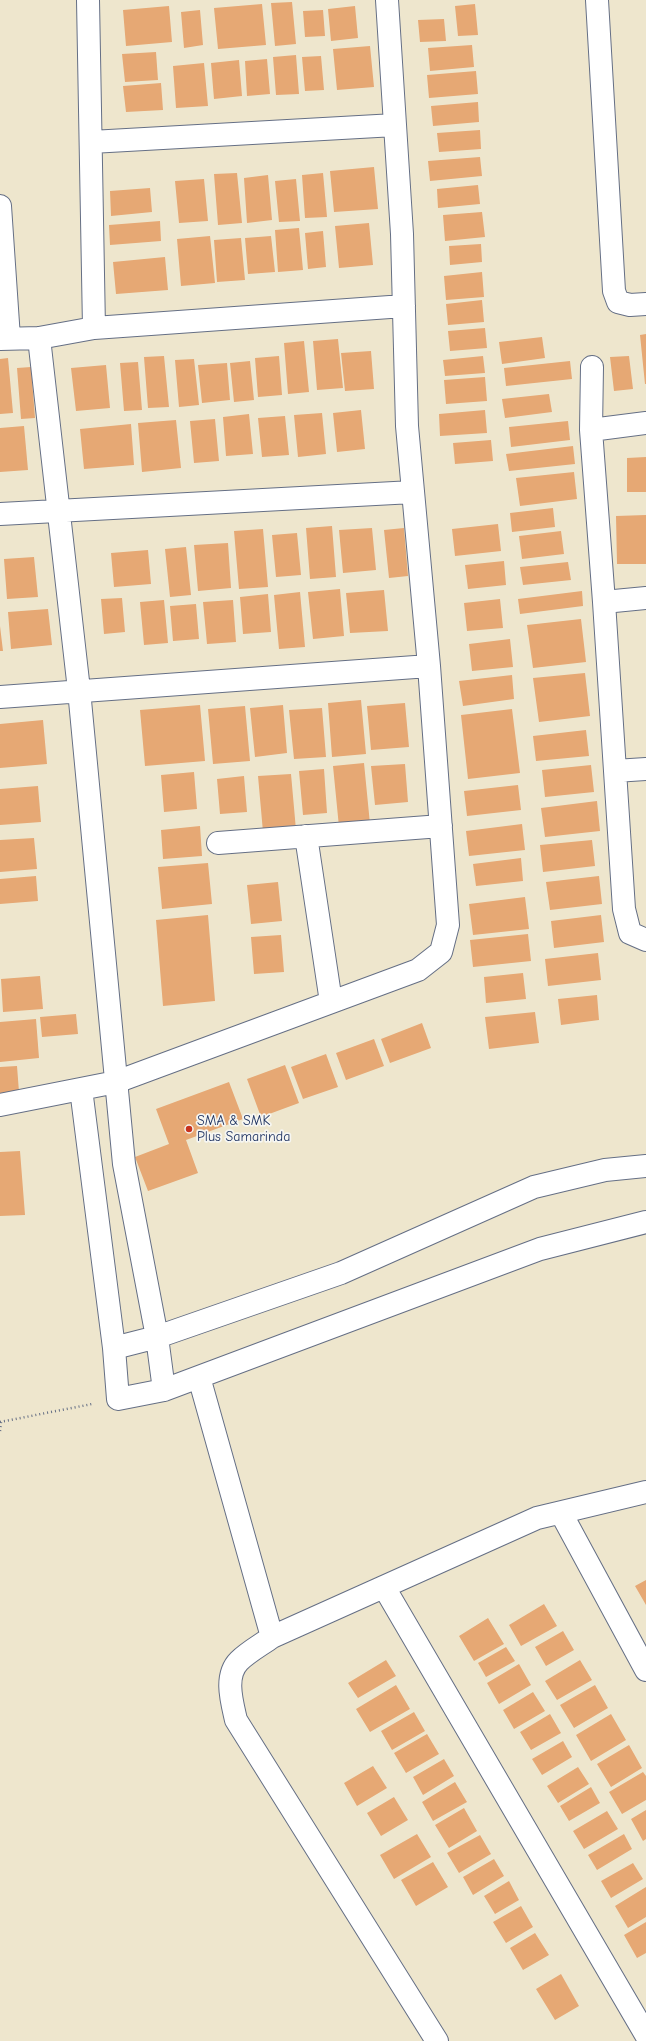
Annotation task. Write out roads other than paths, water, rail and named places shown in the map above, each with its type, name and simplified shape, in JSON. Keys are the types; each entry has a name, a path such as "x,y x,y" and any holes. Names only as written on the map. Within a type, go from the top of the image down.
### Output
{"street":[{"path":"88,0 94,328"},
{"path":"0,1105 116,1082 418,970 441,952 448,925 429,666 407,426 402,234 387,0"},
{"path":"597,0 614,291 618,302 630,305 646,304"},
{"path":"90,142 395,125"},
{"path":"0,206 4,338 39,338 94,328 404,306"},
{"path":"39,338 79,690 124,1164 157,1337 164,1390"},
{"path":"592,367 591,430 624,909 630,933 646,940"},
{"path":"591,430 646,423"},
{"path":"0,514 413,492"},
{"path":"604,602 646,598"},
{"path":"0,697 79,690 429,666"},
{"path":"615,771 646,769"},
{"path":"218,843 441,826"},
{"path":"306,836 331,1002"},
{"path":"81,1089 114,1348 118,1399 164,1390 540,1249 646,1222"},
{"path":"114,1348 157,1337 341,1273 534,1188 605,1170 646,1166"},
{"path":"199,1377 272,1637"},
{"path":"437,2041 236,1720 230,1692 232,1674 238,1661 272,1637 537,1518 646,1492"},
{"path":"560,1513 646,1670"},
{"path":"384,1587 646,2035"}],"place":[{"name":"SMA & SMK Plus Samarinda","path":"189,1129"}]}
